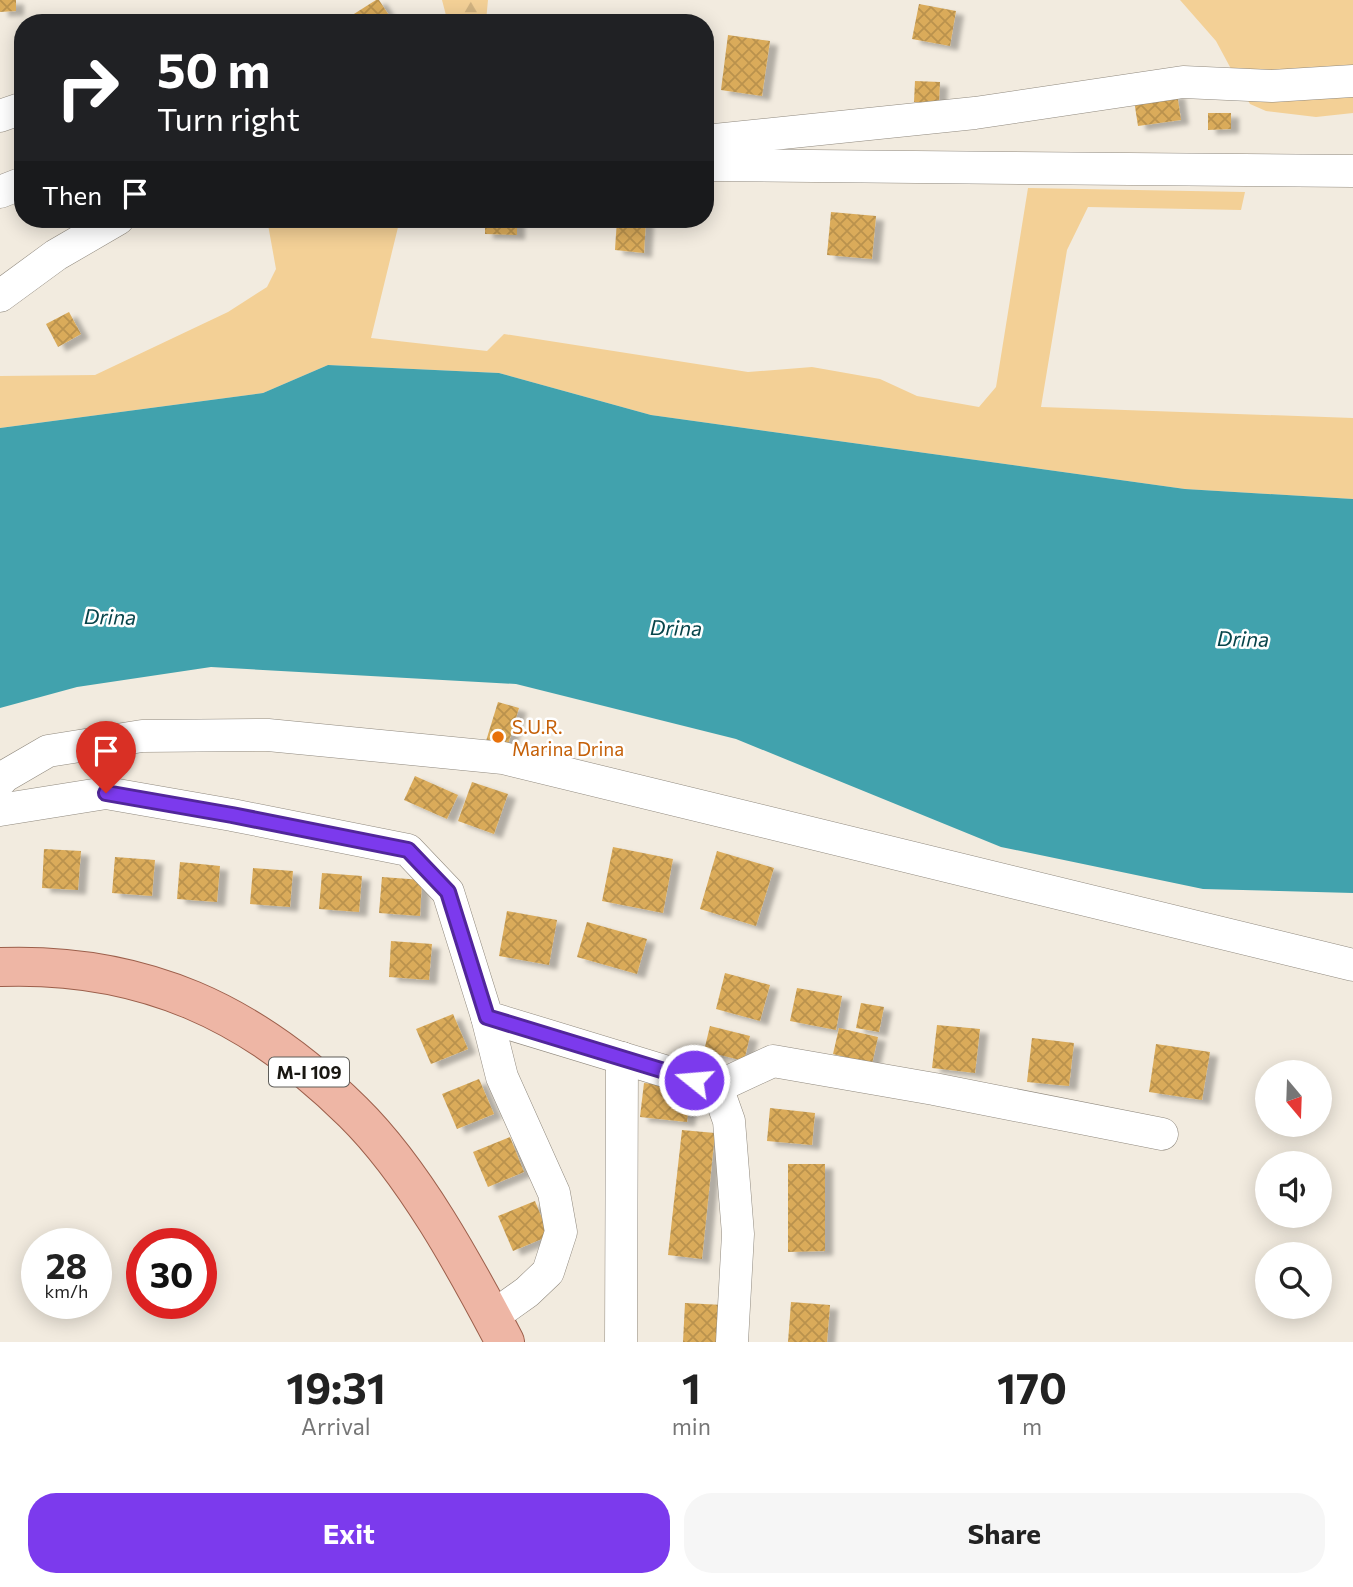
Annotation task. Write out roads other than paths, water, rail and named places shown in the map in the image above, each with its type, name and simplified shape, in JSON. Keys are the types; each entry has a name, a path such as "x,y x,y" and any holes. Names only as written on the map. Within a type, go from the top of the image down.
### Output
{"main road":[{"name":"M-I 109","path":"0,967 29,966 94,971 161,987 225,1014 273,1044 354,1113 380,1144 443,1233 498,1330"}],"street":[{"path":"714,152 1183,82 1272,86 1353,81"},
{"path":"714,153 1353,171"},
{"path":"0,296 56,255 102,228"},
{"path":"0,781 48,751 142,736 268,736 503,758 1353,965"},
{"path":"0,810 106,793 408,850 448,892 487,1017 502,1077 554,1193 561,1232 548,1272 527,1292 498,1330"},
{"path":"487,1017 717,1087 773,1061 934,1089 1162,1134"},
{"path":"621,1342 622,1058"},
{"path":"717,1087 729,1121 738,1234 732,1342"}],"water":[{"name":"Drina","path":"328,365 499,373 651,415 1185,489 1353,499 1353,893 1203,889 1001,847 736,739 516,684 211,667 77,687 0,708 0,428 263,393"}],"place":[{"name":"S.U.R. Marina Drina","path":"498,737"}]}
